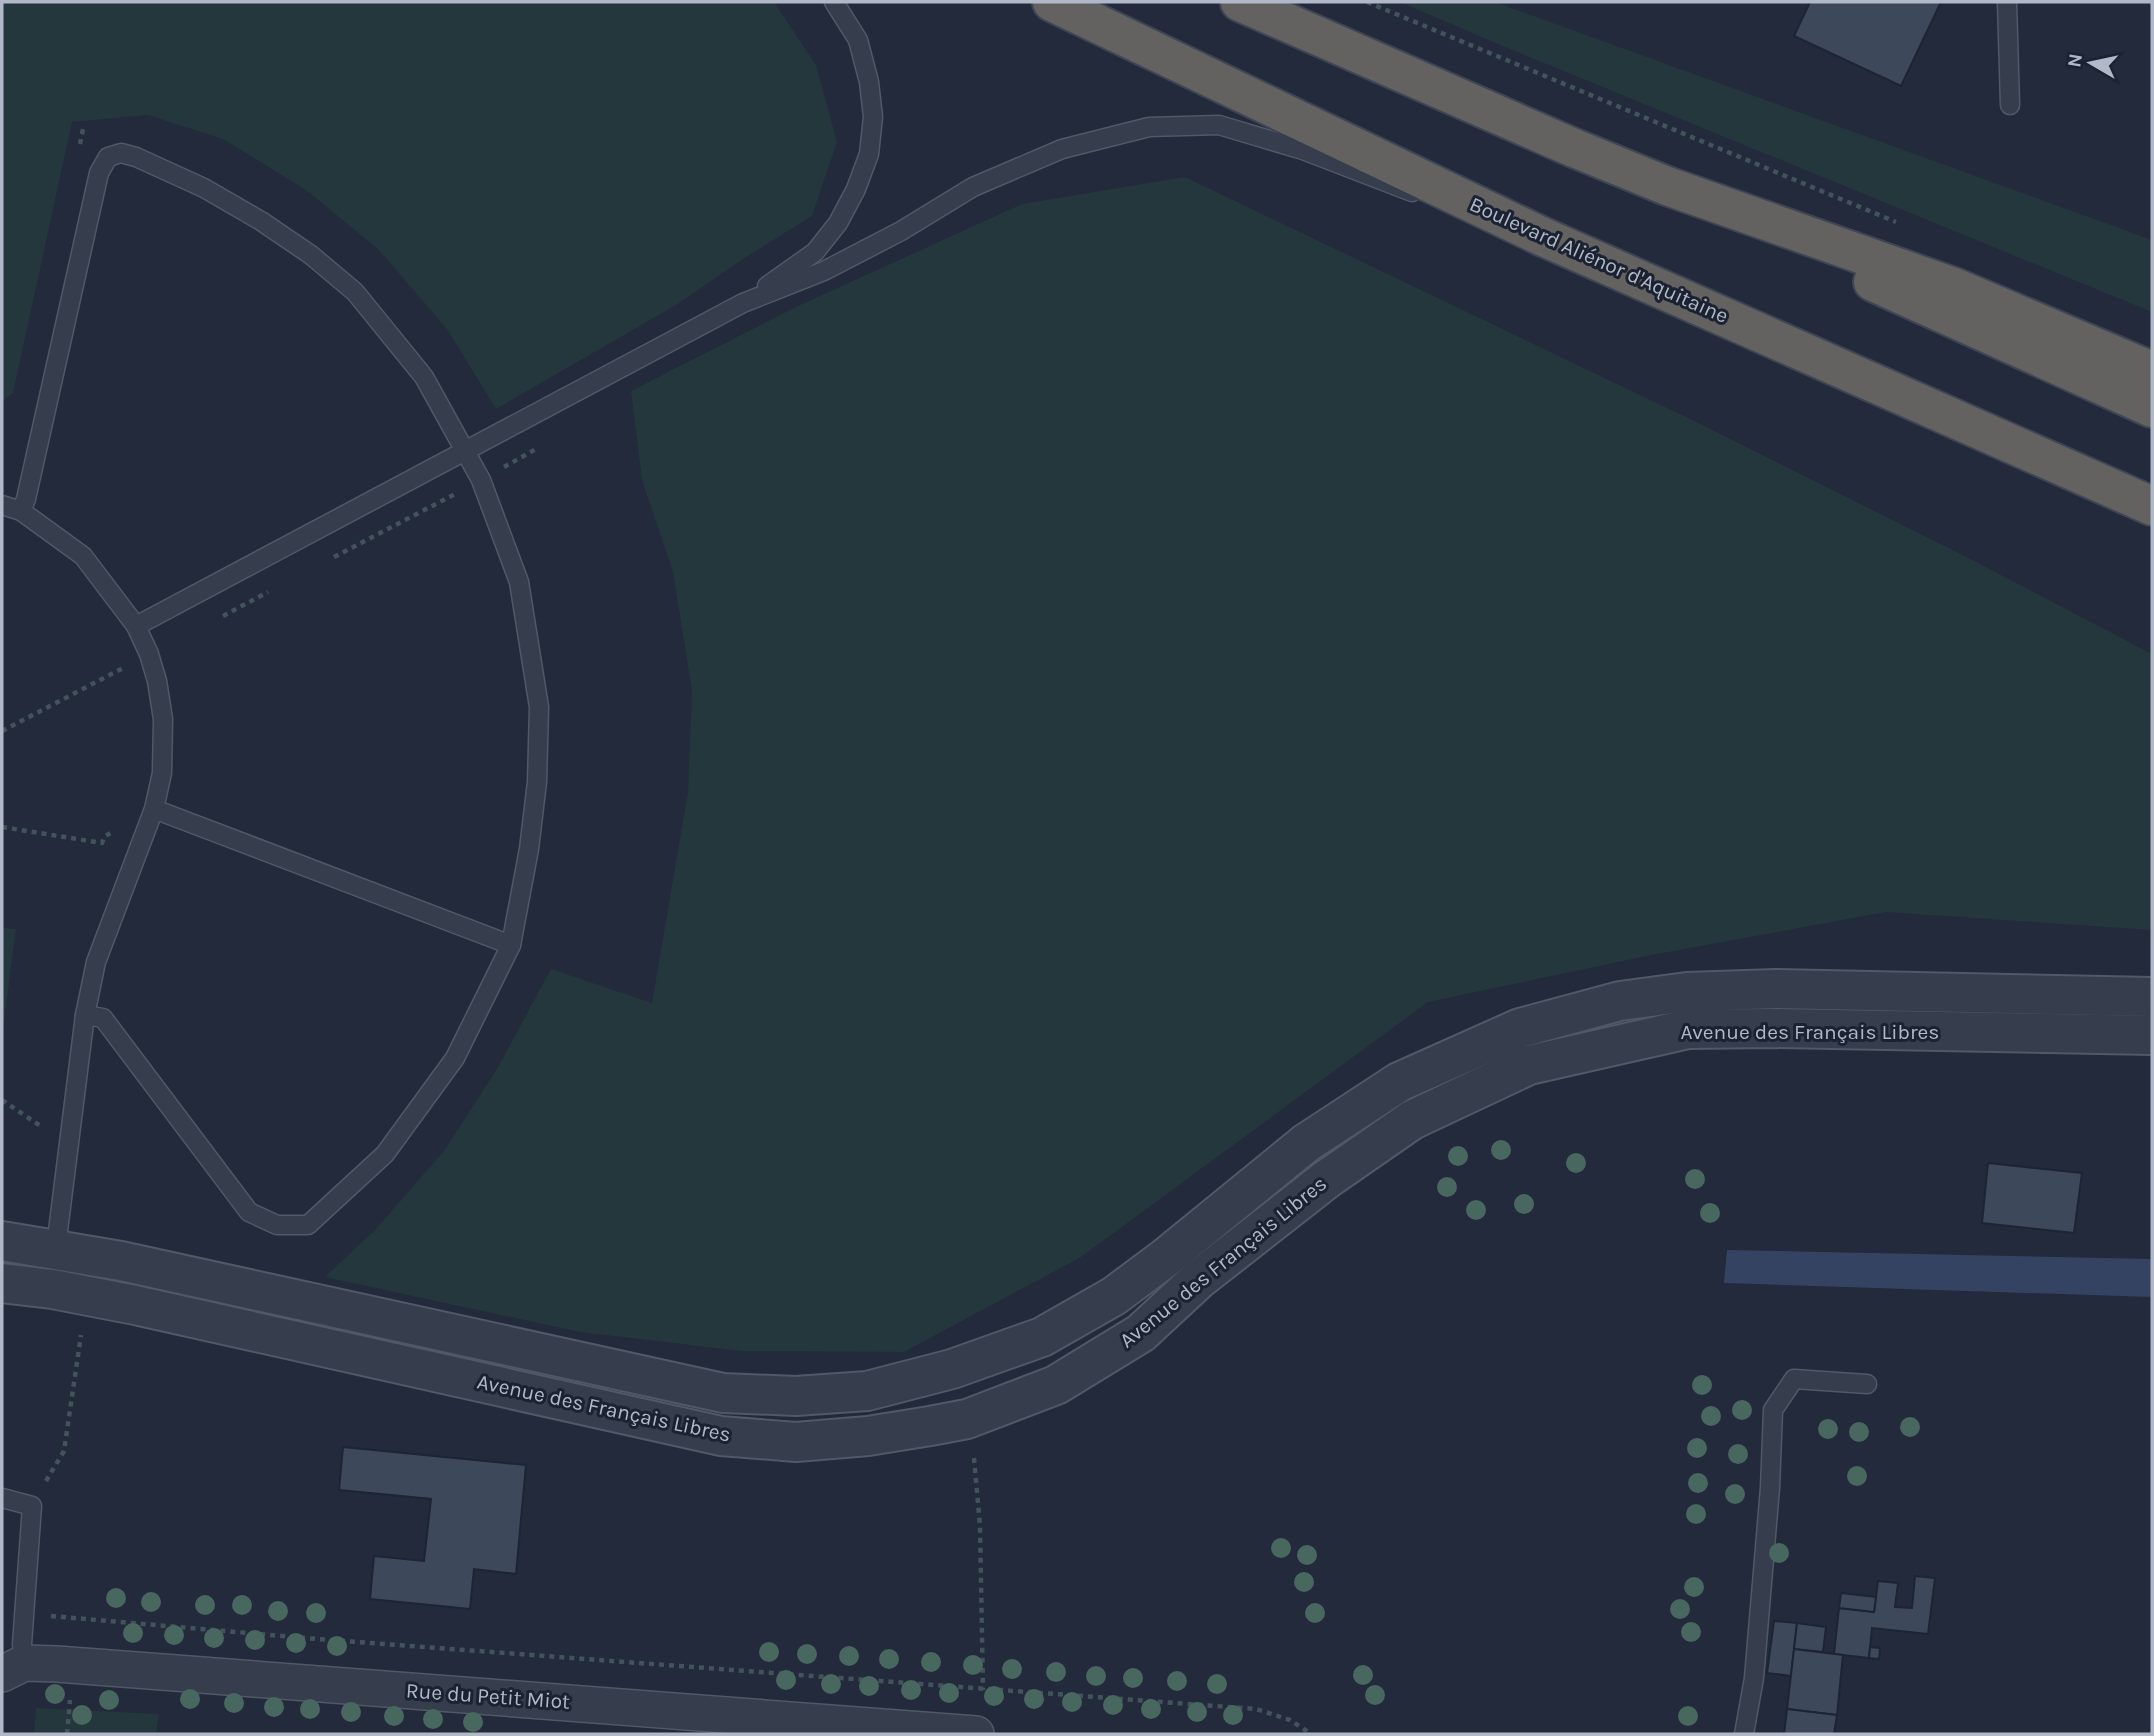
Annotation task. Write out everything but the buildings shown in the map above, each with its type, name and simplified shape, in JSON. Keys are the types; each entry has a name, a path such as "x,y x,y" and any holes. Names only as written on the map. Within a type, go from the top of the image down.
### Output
{"highway":[{"name":"Boulevard Aliénor d'Aquitaine","path":"1052,2 1541,236 2152,506"},
{"path":"1240,2 1667,186 2152,408"},
{"path":"1667,186 1955,287 2152,371"}],"street":[{"name":"Avenue des Français Libres","path":"2,1241 121,1261 723,1393 796,1396 867,1391 952,1368 1042,1337 1114,1296 1306,1143 1399,1082 1520,1028 1620,1001 1687,992 1775,989 2152,997"},
{"name":"Avenue des Français Libres","path":"2,1283 52,1289 135,1305 721,1436 796,1442 868,1436 967,1419 1056,1385 1141,1333 1219,1263 1327,1178 1412,1120 1529,1065 1688,1029 2152,1035"},
{"name":"Rue du Petit Miot","path":"13,1669 574,1719 976,1734"}],"lane":[{"path":"743,303 815,252 838,223 856,189 869,154 873,117 869,82 858,40 834,2"},
{"path":"2007,2 2010,105"},
{"path":"136,626 743,303 824,271 901,231 973,187 1062,149 1149,127 1219,125 1303,150 1375,180 1541,236"},
{"path":"21,511 26,499 99,173 108,157 121,153 136,157 204,188 261,220 310,255 355,292 424,377 481,480 519,582 539,707 534,809 511,945 455,1058 385,1154 309,1225 277,1225 249,1212 103,1018 85,1015"},
{"path":"2,505 21,511 83,556 136,626 152,663 163,719 162,773 154,809 96,962 85,1015 52,1289"},
{"path":"154,809 511,945"},
{"path":"1744,1734 1754,1678 1770,1488 1773,1410 1794,1380 1867,1384"},
{"path":"2,1498 32,1506 22,1644 13,1669"}],"path":[{"path":"1367,2 1908,226"},
{"path":"2,1100 69,1144"},
{"path":"32,1506 64,1451 82,1325"},
{"path":"974,1449 979,1526 982,1689 986,1700"},
{"path":"25,1609 52,1616 317,1639 1256,1709 1290,1720 1311,1734"}],"shaded area":[{"path":"2,2 774,2 816,65 837,142 812,216 676,305 496,409 447,329 378,249 306,190 223,139 148,115 72,122 13,393 2,402"},
{"path":"1400,2 1495,2 2152,240 2152,312 1505,47"},
{"path":"1185,177 1686,417 1955,551 2152,654 2152,930 1886,912 1652,955 1428,1002 1081,1257 904,1352 742,1351 580,1332 325,1277 375,1230 444,1151 497,1069 551,969 652,1003 688,792 692,691 673,572 642,480 631,391 798,306 1022,204"},
{"path":"2,928 16,929 2,1036"},
{"path":"36,1708 159,1714 156,1734 34,1734"}],"water":[{"path":"1727,1250 2152,1259 2152,1297 1724,1283"}]}
